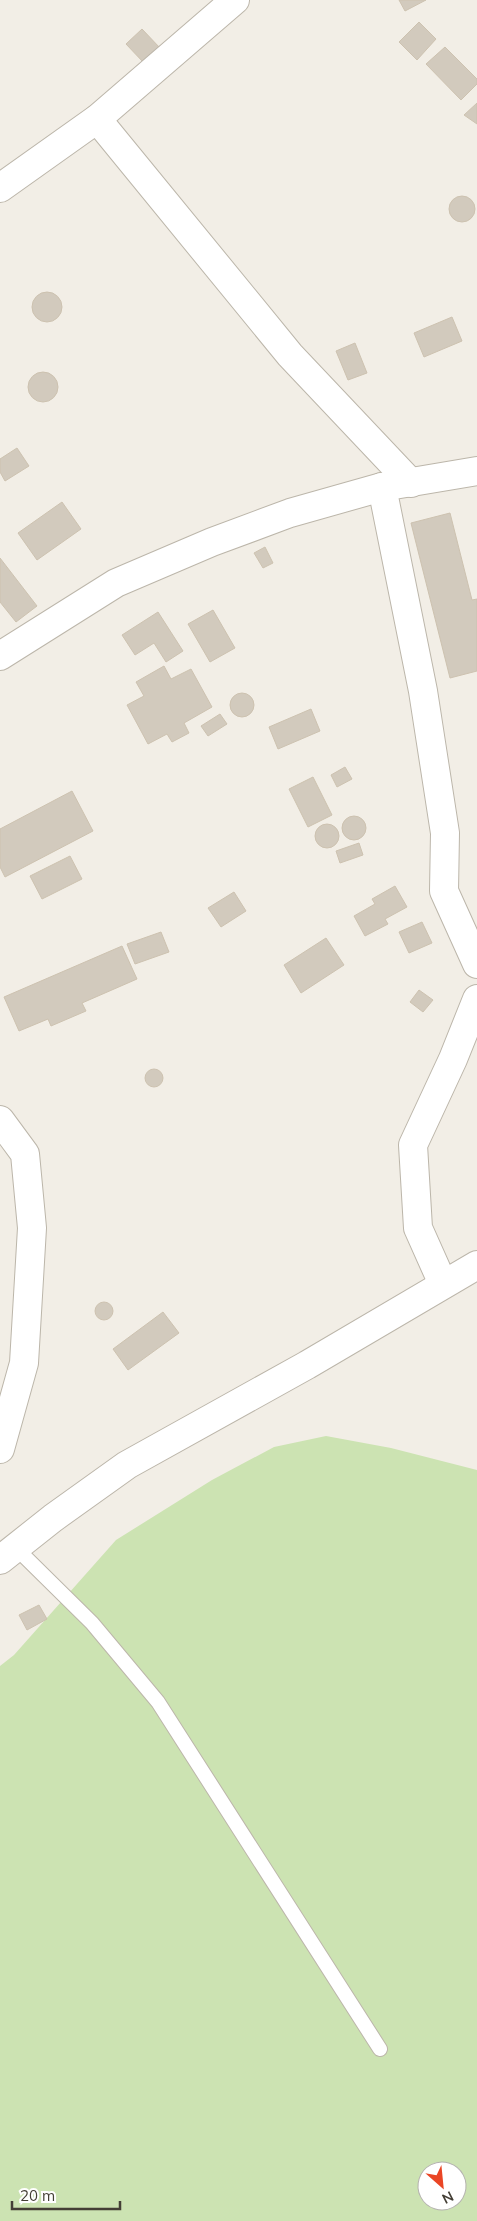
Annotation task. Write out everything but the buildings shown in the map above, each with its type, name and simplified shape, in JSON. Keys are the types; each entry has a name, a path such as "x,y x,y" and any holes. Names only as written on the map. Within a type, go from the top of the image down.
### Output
{"street":[{"path":"0,188 97,119 235,0"},
{"path":"97,119 290,355 410,483"},
{"path":"0,656 116,584 212,542 281,516 382,487 477,471"},
{"path":"382,487 423,691 446,834 444,891 477,964"},
{"path":"443,1284 418,1228 413,1145 453,1059 477,999"},
{"path":"0,1120 25,1154 32,1228 24,1363 0,1449"},
{"path":"8,1554 127,1466 307,1365 477,1265"}],"lane":[{"path":"8,1554 92,1623 158,1702 380,2049"}],"green space":[{"path":"326,1436 391,1448 477,1470 477,2221 0,2221 0,1666 14,1655 116,1540 212,1480 274,1447"}]}
